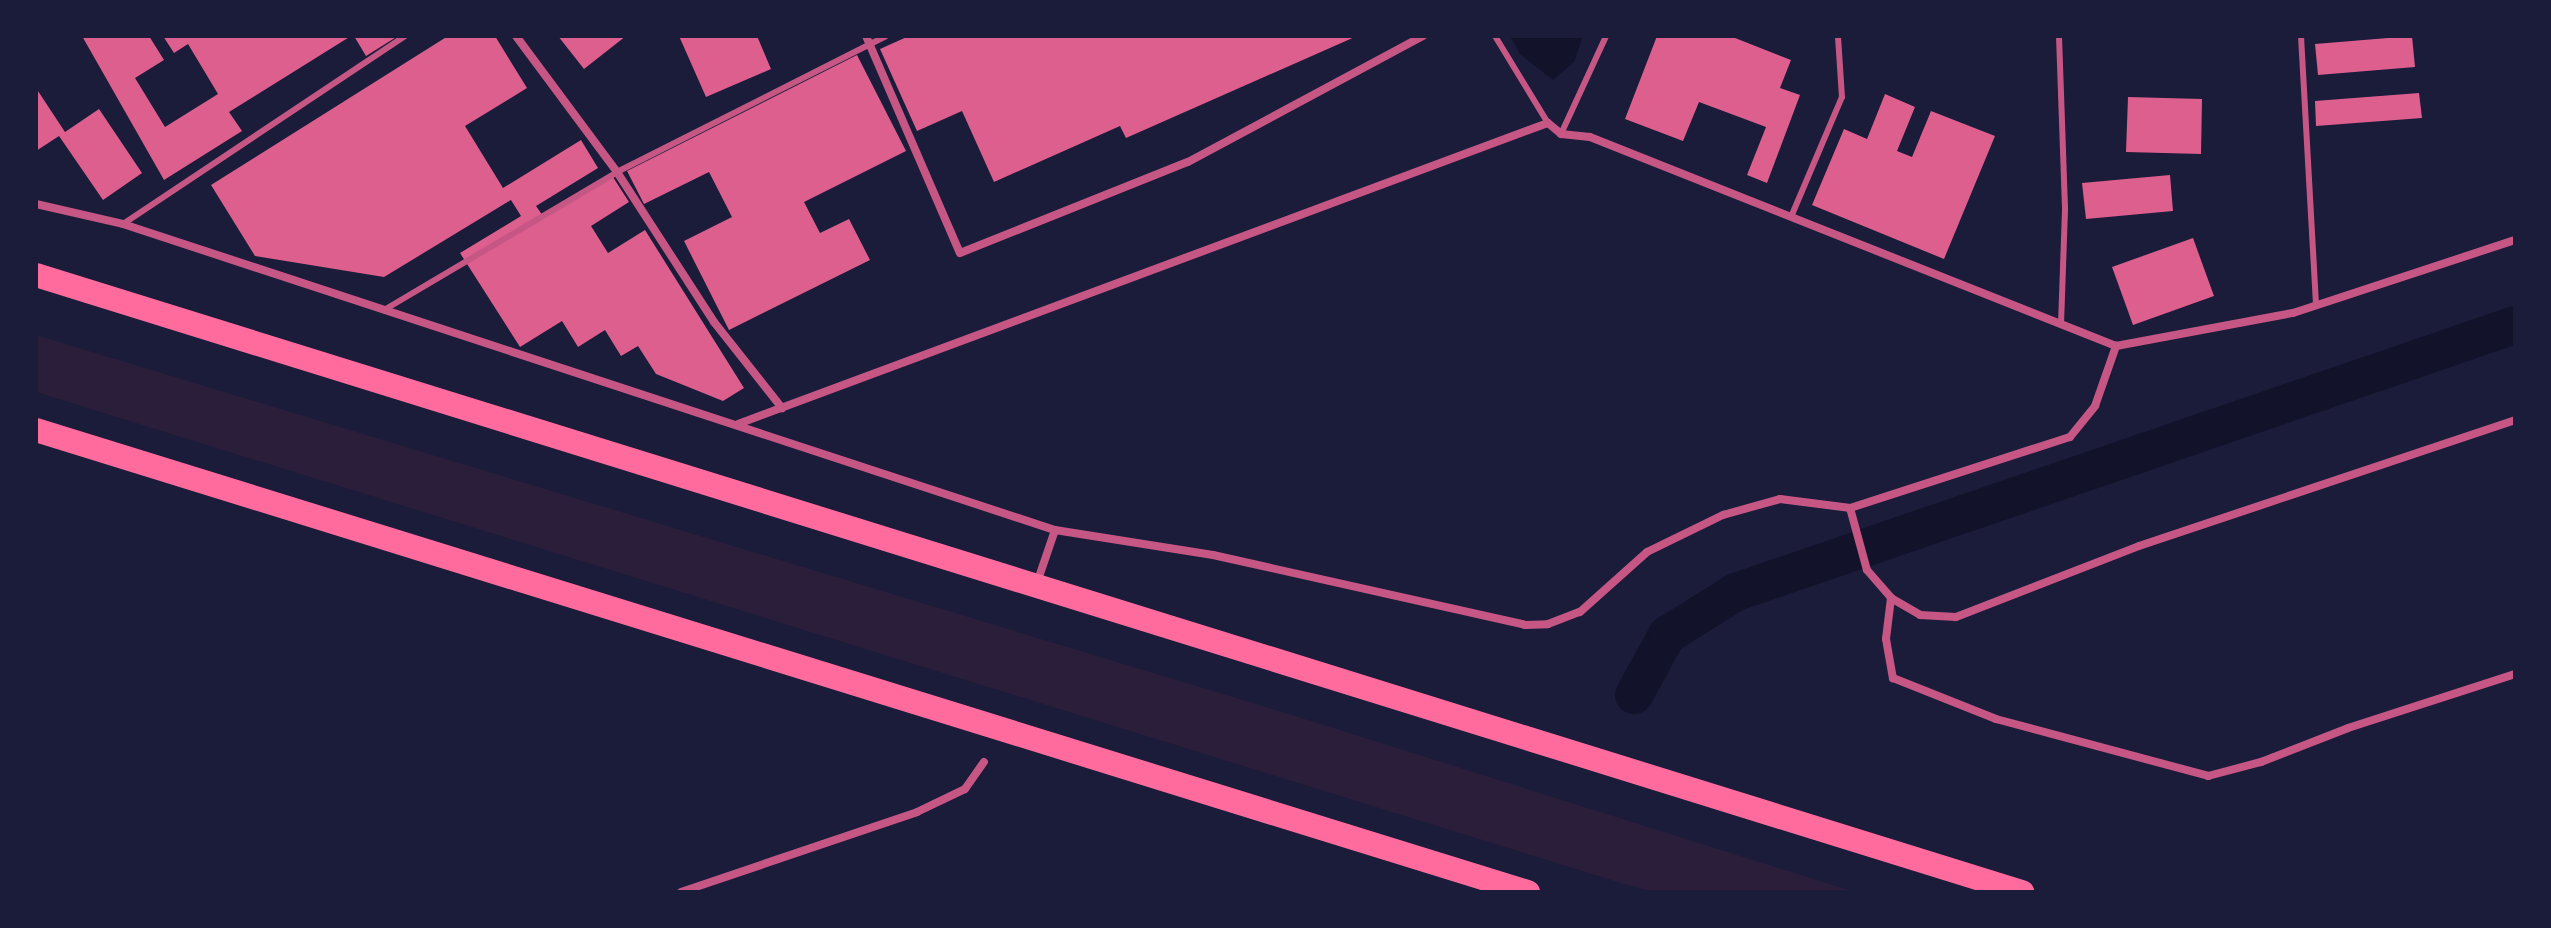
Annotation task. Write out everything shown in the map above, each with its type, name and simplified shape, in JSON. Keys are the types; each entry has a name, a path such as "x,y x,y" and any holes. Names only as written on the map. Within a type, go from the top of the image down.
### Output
{"highway":[{"path":"36,275 2022,892"},
{"path":"36,430 1528,892"}],"street":[{"path":"516,36 617,172 714,322 782,408"},
{"path":"868,39 960,253 1188,162 1423,36"},
{"path":"738,424 1548,123 1561,134 1590,137 2116,346 2316,306 2515,240"},
{"path":"36,204 123,224 381,312 738,424 1055,530 1213,555 1525,625 1548,624 1580,612 1647,552 1723,515 1780,499 1850,508 2070,437 2095,406 2116,346"},
{"path":"1850,508 1867,570 1891,598 1920,615 1956,617 2139,546 2515,420"},
{"path":"1040,574 1055,530"},
{"path":"1891,598 1886,639 1893,678 1996,719 2208,776 2515,674"},
{"path":"681,892 917,812 965,789 984,762"}],"lane":[{"path":"123,224 405,36"},
{"path":"381,312 617,172 868,39 886,36"},
{"path":"1495,36 1548,123"},
{"path":"1561,134 1606,36"},
{"path":"1791,217 1842,97 1838,36"},
{"path":"2059,36 2065,210 2061,324"},
{"path":"2301,36 2316,306"}],"shaded area":[{"path":"1510,36 1583,36 1574,62 1553,80 1520,54"},
{"path":"36,335 1289,714 1855,892 1653,892 1621,883 36,392"}],"building":[{"path":"82,36 149,36 164,60 135,78 165,127 218,94 188,44 174,53 163,36 351,36 229,112 242,131 164,180"},
{"path":"354,36 398,36 366,56"},
{"path":"448,36 495,36 527,88 465,126 503,188 581,140 598,168 536,206 543,216 611,174 629,202 591,226 608,253 645,230 744,388 723,401 656,374 638,346 621,356 605,330 578,347 562,321 520,347 460,253 521,216 511,200 384,277 255,256 211,185"},
{"path":"558,36 626,36 584,69"},
{"path":"679,36 757,36 771,69 706,97"},
{"path":"909,36 1357,36 1126,138 1120,126 994,182 962,111 917,131 880,49"},
{"path":"1657,36 1730,36 1791,60 1780,88 1800,95 1767,183 1747,175 1766,127 1699,102 1683,141 1625,119"},
{"path":"2412,36 2415,67 2318,75 2315,44"},
{"path":"857,55 906,151 804,202 820,233 849,219 870,260 729,330 684,241 732,217 709,172 644,204 627,171"},
{"path":"36,88 65,132 99,109 142,173 103,200 59,136 36,151"},
{"path":"2419,93 2422,118 2316,126 2315,101"},
{"path":"1885,94 1915,107 1897,151 1912,157 1931,111 1995,136 1944,259 1812,205 1844,129 1867,139"},
{"path":"2128,97 2202,99 2201,154 2126,152"},
{"path":"2170,175 2173,211 2086,219 2082,183"},
{"path":"2193,238 2214,296 2133,325 2112,267"}],"waterway":[{"path":"1634,695 1667,635 1736,592 2515,325"}]}
